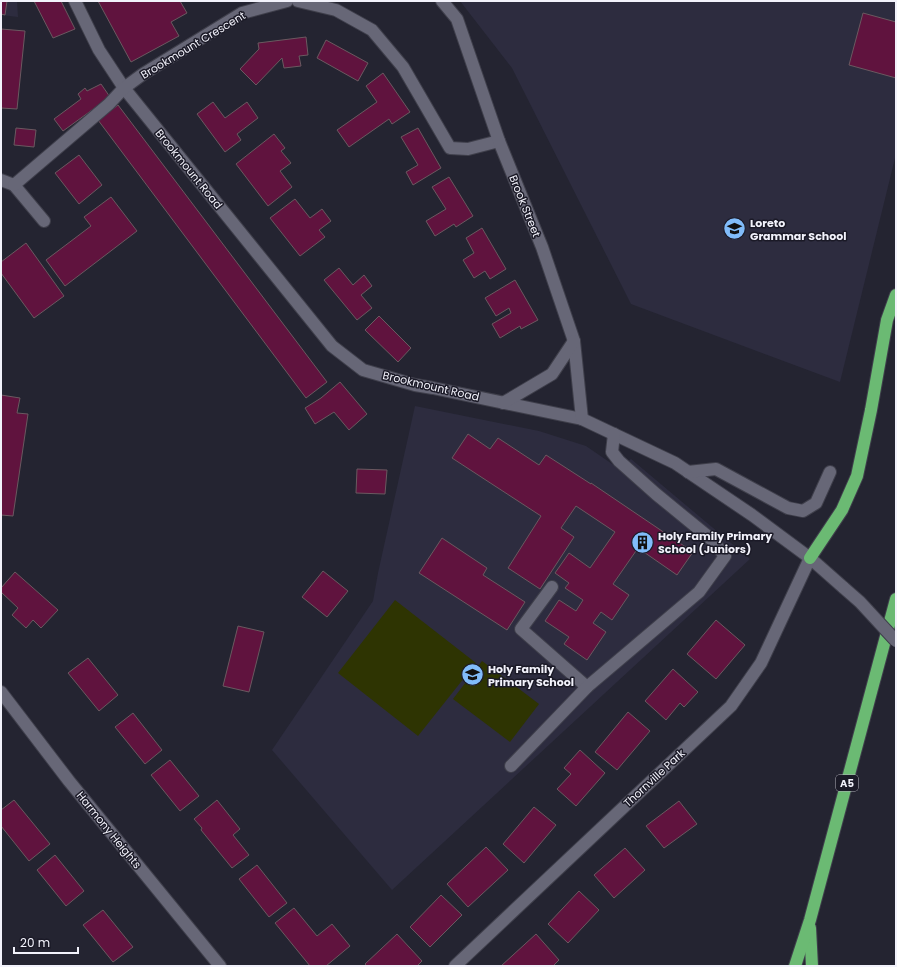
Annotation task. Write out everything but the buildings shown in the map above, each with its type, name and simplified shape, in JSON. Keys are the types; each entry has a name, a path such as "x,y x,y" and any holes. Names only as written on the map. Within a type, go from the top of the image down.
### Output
{"highway":[{"path":"810,558 842,510 857,476 871,410 887,320 896,295"},
{"name":"A5","path":"795,966 810,920 896,599"},
{"path":"810,920 812,966"}],"street":[{"name":"Brookmount Road","path":"75,1 99,50 124,88 332,346 363,370 415,385 582,419 675,463 752,515 810,558 860,602 896,641"},
{"name":"Brookmount Crescent","path":"14,185 109,104 124,88 143,74 242,13 287,1"},
{"path":"298,1 336,10 372,30 403,67 450,148 468,149 499,141"},
{"name":"Brook Street","path":"442,1 457,19 499,141 542,247 574,341 582,419"},
{"path":"1,180 14,185 44,221"},
{"path":"502,403 552,374 574,341"},
{"path":"511,766 586,687 699,592 725,556 711,540 619,461 612,452 614,434"},
{"path":"688,472 716,468 788,508 803,511 816,503 830,472"},
{"name":"Thornville Park","path":"455,966 731,706 761,663 810,558"},
{"path":"552,587 521,628 586,687"},
{"name":"Harmony Heights","path":"1,692 69,781 220,966"}],"shaded area":[{"path":"1,1 17,1 18,17 1,15"},
{"name":"Loreto Grammar School","path":"460,1 896,1 896,154 840,382 631,304 512,68"},
{"name":"Holy Family Primary School","path":"415,406 539,431 586,446 618,468 631,459 750,559 392,890 272,750 373,601"}],"green space":[{"path":"395,600 476,663 418,736 338,673"},
{"path":"482,661 539,704 510,742 453,699"}],"place":[{"name":"Loreto Grammar School","path":"735,229"},
{"name":"Holy Family Primary School (Juniors)","path":"643,542"},
{"name":"Holy Family Primary School","path":"473,675"}]}
